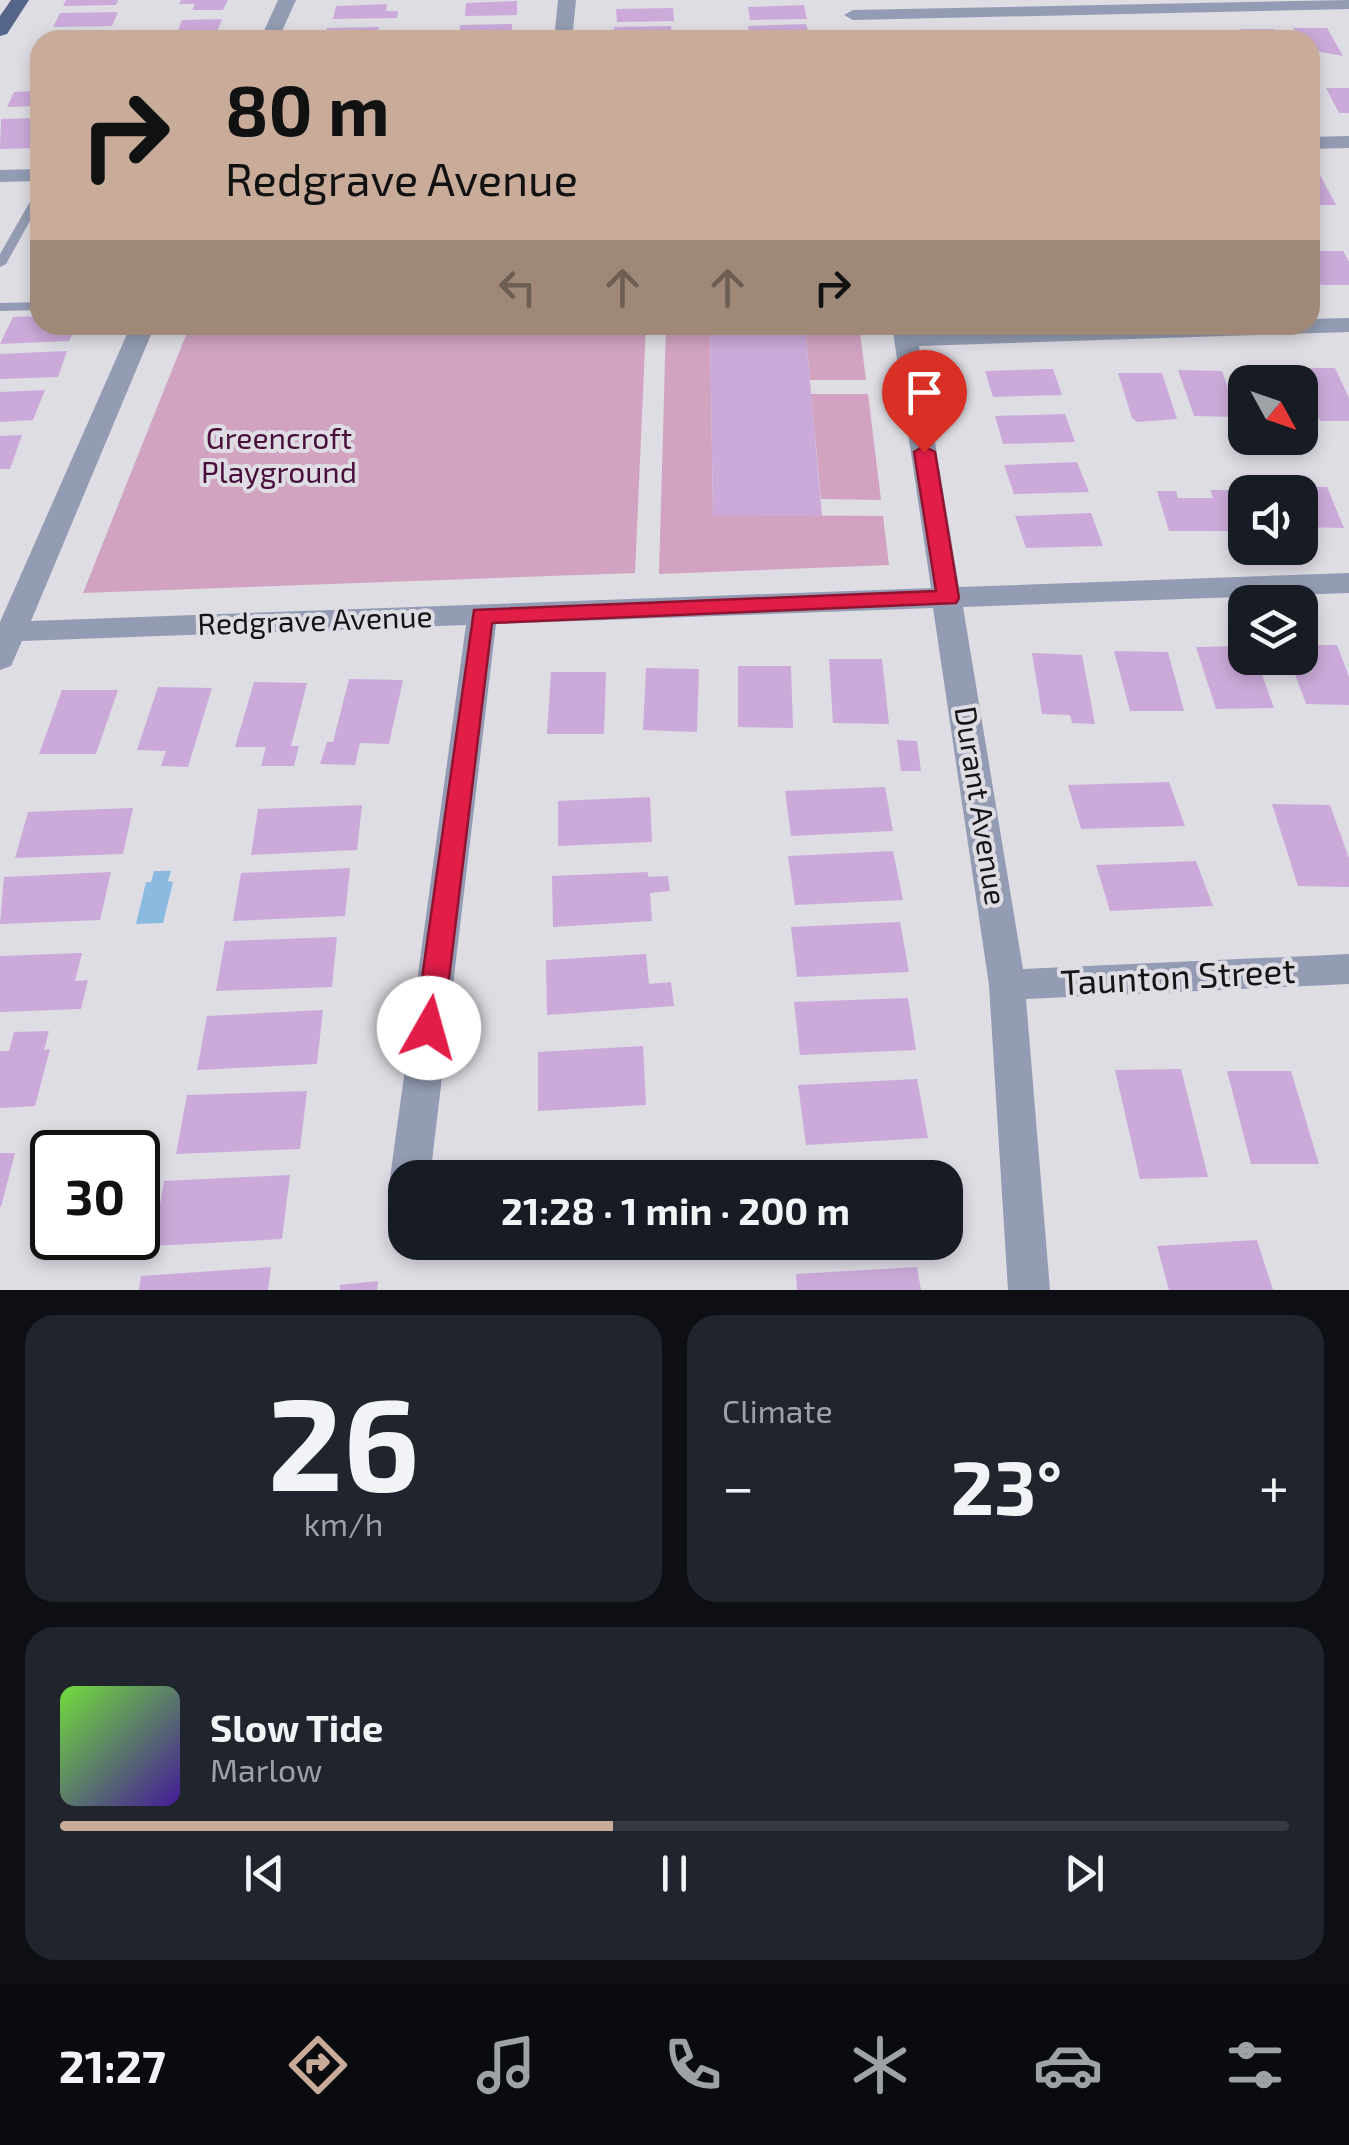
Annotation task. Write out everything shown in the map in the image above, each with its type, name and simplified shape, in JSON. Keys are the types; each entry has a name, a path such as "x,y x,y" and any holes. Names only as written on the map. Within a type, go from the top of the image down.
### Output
{"main road":[{"path":"0,30 20,0"}],"street":[{"path":"274,30 287,0"},
{"path":"564,30 567,0"},
{"path":"852,8 1349,4"},
{"path":"1320,142 1349,142"},
{"path":"0,176 30,175"},
{"path":"1320,325 1349,325"},
{"path":"0,660 6,631 139,335"},
{"name":"Durant Avenue","path":"905,335 1008,985 1030,1290"},
{"name":"Redgrave Avenue","path":"6,631 1349,582"},
{"path":"412,1160 482,616"},
{"name":"Taunton Street","path":"1008,985 1349,969"}],"lane":[{"path":"0,264 30,211"},
{"path":"0,308 30,306"}],"green space":[{"name":"Greencroft Playground","path":"186,335 646,335 635,573 83,593"},
{"path":"666,335 710,335 713,515 883,516 889,565 659,574"},
{"path":"806,335 860,335 866,380 810,380"},
{"path":"811,394 868,394 881,500 821,499"}],"water":[{"path":"154,871 171,871 168,881 173,882 163,923 136,924 146,882 151,882"}],"building":[{"path":"66,0 118,0 116,5 63,6"},
{"path":"181,0 228,0 223,10 192,10 195,4 179,4"},
{"path":"517,1 517,15 465,16 466,3"},
{"path":"387,4 386,11 398,11 397,18 333,19 336,6"},
{"path":"804,5 807,19 750,20 748,7"},
{"path":"673,8 674,21 617,22 616,9"},
{"path":"118,12 112,26 53,27 60,13"},
{"path":"222,19 218,30 178,30 182,20"},
{"path":"512,24 512,30 460,30 460,25"},
{"path":"806,24 808,30 749,30 748,26"},
{"path":"671,26 672,30 614,30 614,27"},
{"path":"379,27 378,30 327,28"},
{"path":"1327,28 1343,56 1320,52 1320,30 1294,30"},
{"path":"1326,88 1349,88 1349,113 1339,113"},
{"path":"30,91 30,106 7,107 14,92"},
{"path":"30,118 30,148 0,149 1,119"},
{"path":"1320,175 1336,205 1320,205"},
{"path":"1320,251 1343,251 1349,262 1349,285 1321,285"},
{"path":"30,316 30,335 72,335 69,341 0,344 13,317"},
{"path":"710,335 806,335 822,516 713,515"},
{"path":"67,351 58,377 0,379 0,354"},
{"path":"1318,368 1335,368 1349,398 1349,421 1320,421"},
{"path":"1053,369 1062,395 993,397 985,371"},
{"path":"1178,370 1222,371 1228,388 1228,417 1194,416"},
{"path":"1118,373 1162,373 1177,419 1137,422 1132,418"},
{"path":"45,390 33,420 0,422 0,392"},
{"path":"1065,414 1075,442 1003,444 995,416"},
{"path":"22,435 10,469 0,469 0,436"},
{"path":"1077,462 1089,492 1014,494 1004,465"},
{"path":"1318,487 1327,487 1344,528 1318,527"},
{"path":"1210,490 1228,490 1228,531 1169,531 1157,491 1176,491 1178,498 1213,498"},
{"path":"1091,513 1103,546 1026,548 1015,516"},
{"path":"1318,645 1337,645 1349,677 1349,705 1306,704 1295,675 1318,675"},
{"path":"1228,646 1228,675 1262,675 1274,708 1216,709 1196,647"},
{"path":"1114,651 1168,652 1184,711 1130,711"},
{"path":"1032,653 1082,655 1095,724 1072,723 1070,715 1042,714"},
{"path":"829,659 882,659 889,724 833,723"},
{"path":"738,666 791,666 793,728 738,727"},
{"path":"646,668 699,669 697,732 643,730"},
{"path":"551,672 606,672 604,734 547,734"},
{"path":"349,679 403,680 389,744 360,743 355,765 320,764 327,742 333,742"},
{"path":"254,682 307,683 291,746 299,746 294,766 261,766 266,747 235,747"},
{"path":"158,687 212,688 188,767 161,766 166,751 137,750"},
{"path":"62,690 118,690 96,754 39,754"},
{"path":"897,740 917,741 921,771 901,771"},
{"path":"1169,782 1185,826 1081,829 1068,785"},
{"path":"885,787 893,831 791,836 785,791"},
{"path":"650,797 652,842 558,846 558,801"},
{"path":"1272,804 1330,805 1349,858 1349,887 1298,886"},
{"path":"362,805 357,850 251,855 258,809"},
{"path":"133,808 123,854 15,858 28,812"},
{"path":"893,851 903,900 795,905 788,856"},
{"path":"1196,861 1213,906 1110,911 1096,865"},
{"path":"350,868 345,916 233,921 241,873"},
{"path":"111,872 100,920 0,924 4,877"},
{"path":"648,872 648,877 668,876 670,891 650,893 652,921 553,927 552,876"},
{"path":"900,922 909,972 797,977 791,927"},
{"path":"337,937 332,987 216,991 225,941"},
{"path":"82,953 75,981 88,980 81,1009 0,1012 0,956"},
{"path":"646,954 649,984 671,982 674,1006 547,1015 546,960"},
{"path":"908,998 916,1050 800,1055 794,1002"},
{"path":"323,1010 317,1064 197,1070 207,1016"},
{"path":"49,1031 44,1050 50,1049 35,1106 0,1108 0,1051 9,1051 14,1032"},
{"path":"643,1046 646,1105 538,1111 538,1052"},
{"path":"1181,1069 1208,1177 1140,1179 1115,1070"},
{"path":"1227,1071 1291,1071 1319,1164 1251,1164"},
{"path":"917,1079 928,1138 806,1145 798,1085"},
{"path":"307,1091 300,1149 176,1154 187,1095"},
{"path":"0,1153 15,1153 1,1207 0,1207"},
{"path":"290,1175 282,1239 160,1246 164,1181"},
{"path":"1257,1240 1273,1290 1169,1290 1157,1246"},
{"path":"271,1267 268,1290 139,1290 141,1276"},
{"path":"917,1267 921,1290 797,1290 796,1274"},
{"path":"378,1281 377,1290 340,1290 340,1285"}],"route":[{"path":"429,1028 482,616 948,598 924,452"}]}
